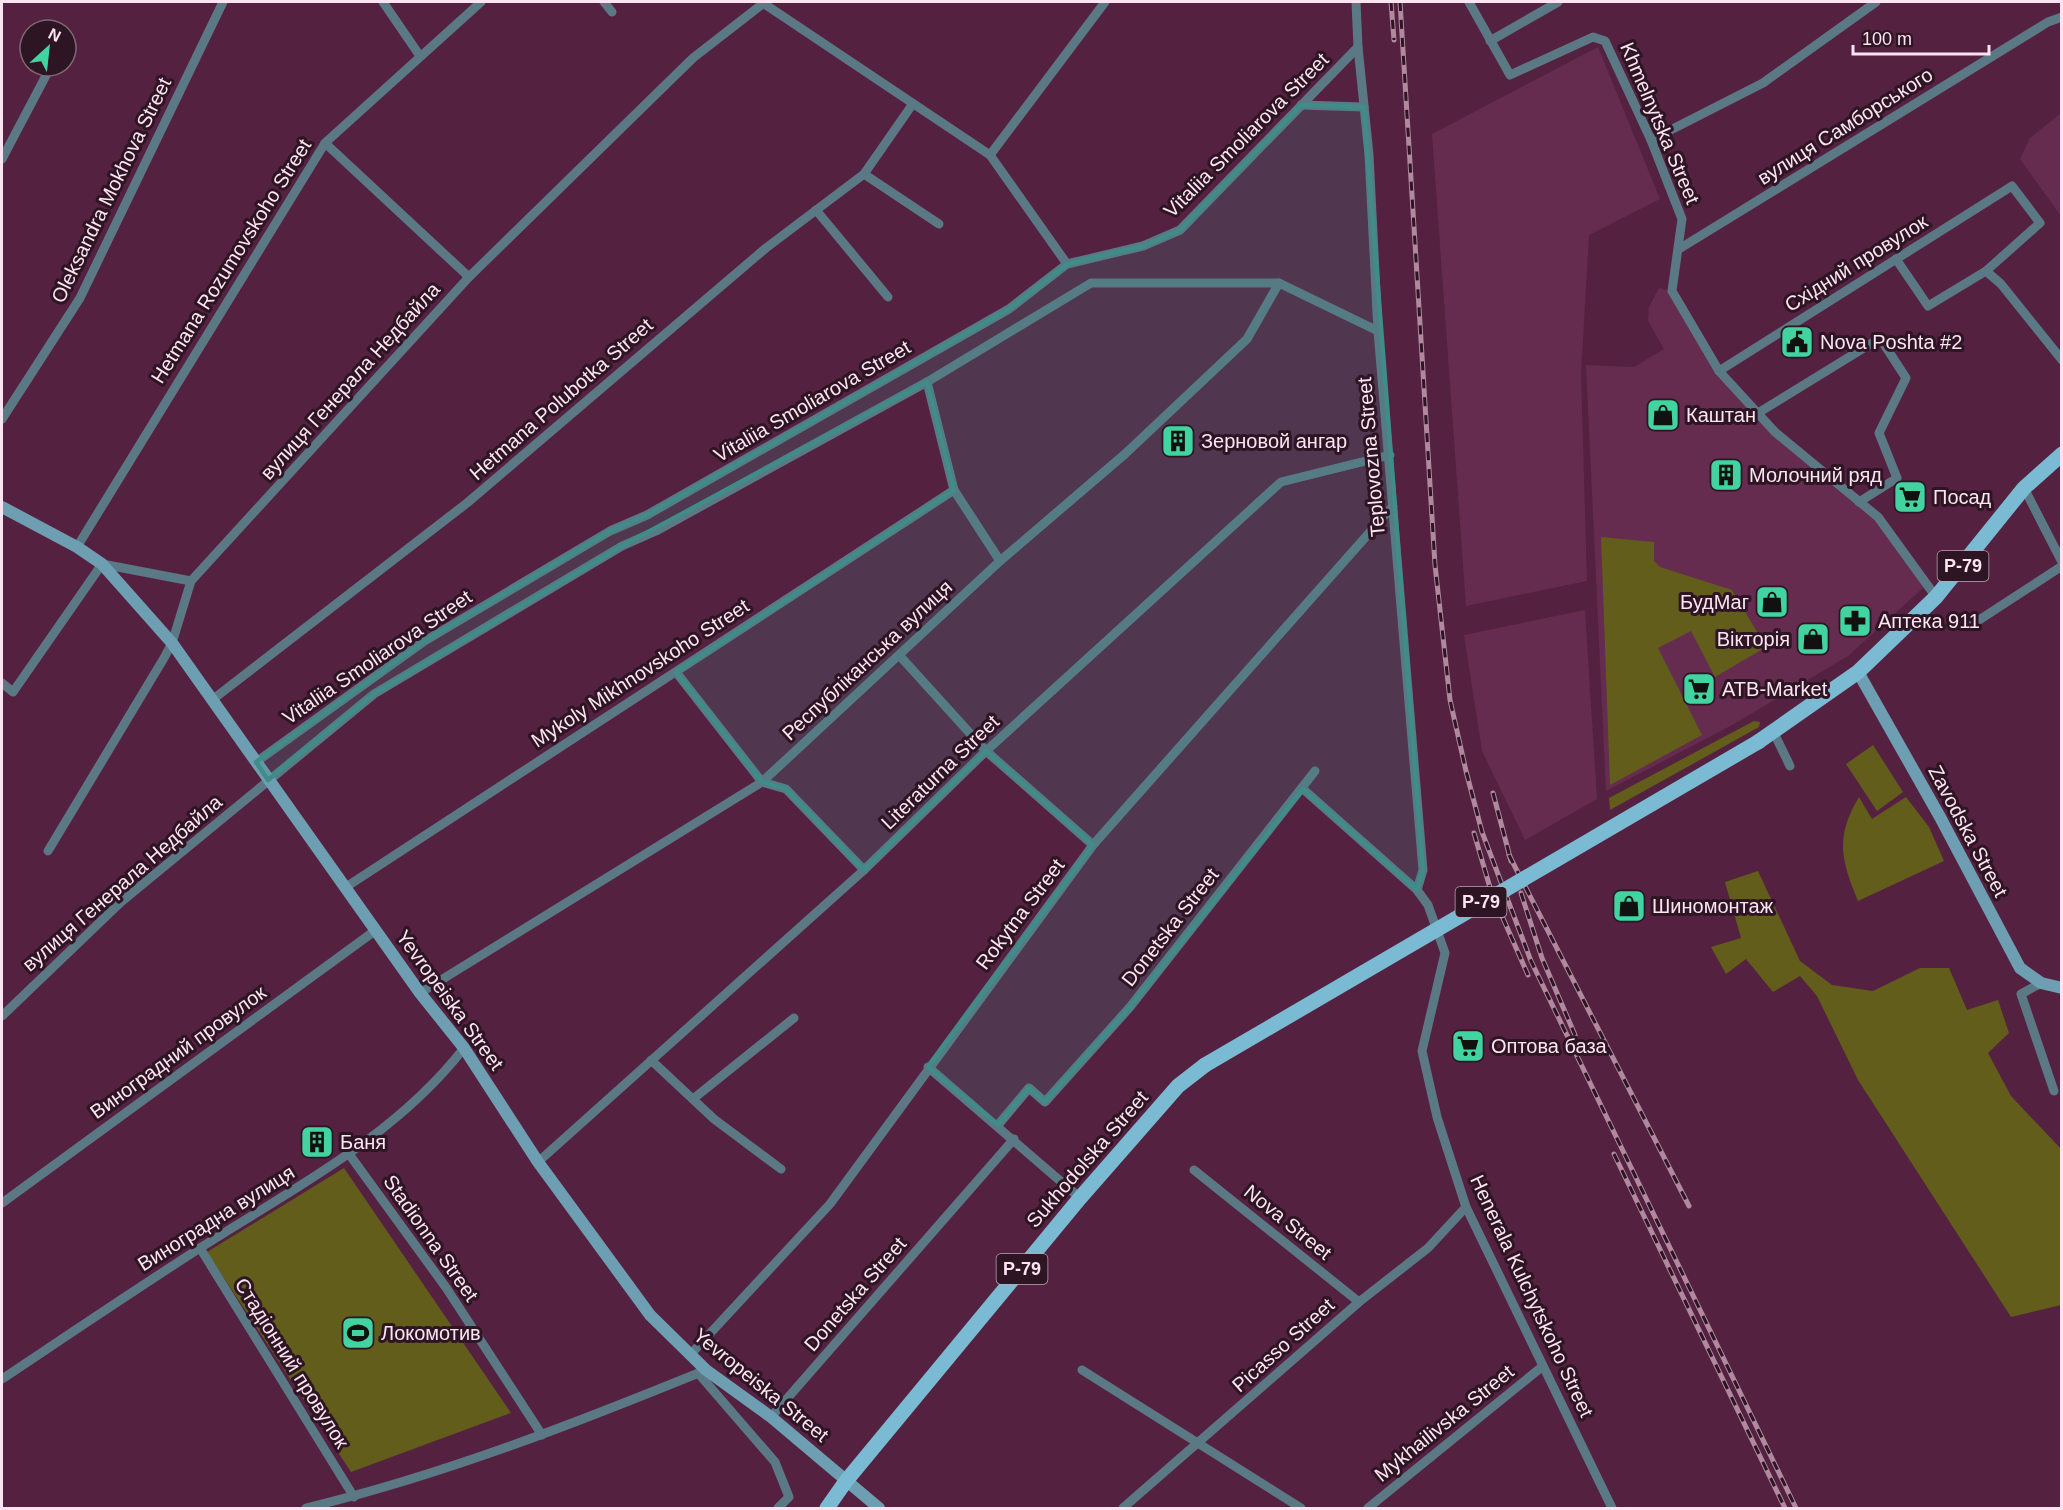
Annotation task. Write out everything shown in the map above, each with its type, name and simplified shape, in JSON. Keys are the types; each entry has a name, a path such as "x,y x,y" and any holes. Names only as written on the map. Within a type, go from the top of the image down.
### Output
{"main road":[{"name":"Р-79","path":"1773,731 1858,672 1936,597 2024,488 2061,454"},
{"name":"Sukhodolska Street","path":"846,1481 1080,1198 1178,1086 1205,1065 1758,742 1773,731"},
{"name":"Р-79","path":"827,1509 846,1481"}],"street":[{"name":"Oleksandra Mokhova Street","path":"2,419 80,298 223,2"},
{"path":"383,2 420,56"},
{"name":"Hetmana Rozumovskoho Street","path":"77,547 325,143 481,2"},
{"path":"604,2 612,12"},
{"path":"764,2 912,105 990,155 1067,264"},
{"name":"вулиця Генерала Недбайла","path":"48,851 172,643 191,581 469,277 693,58 764,2"},
{"path":"990,155 1105,2"},
{"name":"Teplovozna Street","path":"1356,2 1378,331 1423,870 1417,890"},
{"path":"1469,2 1490,41 1558,2"},
{"path":"1652,140 1763,83 1876,2"},
{"name":"вулиця Самборського","path":"1679,249 2048,22 2061,17"},
{"name":"Khmelnytska Street","path":"1490,41 1510,75 1593,37 1605,41 1652,140 1682,219 1672,291 1719,371 1775,432 1878,517 1936,597"},
{"name":"Vitaliia Smoliarova Street","path":"256,762 423,642 610,531 648,515 1009,309 1067,264 1143,246 1180,230 1358,47"},
{"path":"2,159 45,78"},
{"name":"Hetmana Polubotka Street","path":"212,700 467,503 766,248 864,174 912,105"},
{"path":"1301,105 1364,107"},
{"path":"325,143 469,277"},
{"path":"864,174 939,224"},
{"name":"Східний провулок","path":"1719,371 2012,186 2040,223 1986,271"},
{"path":"816,210 888,297"},
{"path":"1896,259 1928,306 1986,271 2001,284 2061,360"},
{"name":"Vitaliia Smoliarova Street","path":"268,780 384,688 622,546 656,531 927,382 1092,283 1279,283 1378,331"},
{"name":"Республіканська вулиця","path":"420,993 762,782 1000,561 1125,454 1247,339 1279,283"},
{"path":"1758,413 1880,338 1906,378 1879,433 1897,478 1859,502"},
{"path":"927,382 954,490 1000,561"},
{"name":"Literaturna Street","path":"538,1162 864,870 986,751 1281,482 1390,455"},
{"path":"1972,624 2061,564 2024,488"},
{"name":"Mykoly Mikhnovskoho Street","path":"346,887 954,490"},
{"name":"Rokytna Street","path":"690,1354 830,1204 928,1067 1093,845 1393,506"},
{"name":"Yevropeiska Street","path":"2,507 77,547 102,564 172,643 420,993 464,1048 538,1162 650,1315 690,1354 702,1372 771,1418 879,1509"},
{"path":"2,683 13,692 102,564 191,581"},
{"path":"899,655 986,751 1093,845"},
{"path":"676,672 762,782 786,789 864,870"},
{"name":"Zavodska Street","path":"1858,672 1940,817 2020,968 2042,983 2061,988"},
{"path":"1773,731 1790,766"},
{"path":"998,1125 1029,1088 1045,1102 1056,1090 1130,1007 1315,771"},
{"name":"вулиця Генерала Недбайла","path":"2,1016 121,902 268,780"},
{"path":"1303,789 1417,890"},
{"name":"Henerala Kulchytskoho Street","path":"1417,890 1428,905 1445,954 1422,1051 1437,1117 1466,1207 1612,1509"},
{"name":"Виноградний провулок","path":"2,1203 376,930"},
{"path":"2042,983 2021,994 2055,1091"},
{"path":"693,1099 794,1018"},
{"name":"Виноградна вулиця","path":"2,1379 200,1248 349,1154 439,1080 464,1048"},
{"path":"651,1060 714,1119 781,1169"},
{"path":"928,1067 1080,1198"},
{"name":"Donetska Street","path":"771,1418 1014,1139"},
{"name":"Stadionna Street","path":"349,1154 447,1289 542,1435"},
{"name":"Nova Street","path":"1194,1170 1359,1302"},
{"name":"Picasso Street","path":"1123,1509 1359,1302 1428,1248 1466,1207"},
{"name":"Стадіонний провулок","path":"200,1248 354,1497"},
{"name":"Mykhailivska Street","path":"1368,1509 1543,1366"},
{"path":"1082,1370 1301,1509"},
{"path":"306,1509 354,1497 542,1435 702,1372 775,1462 789,1497 778,1509"}],"highlighted area":[{"path":"1301,105 1364,107 1423,870 1417,890 1303,789 1130,1007 1062,1084 1045,1102 1029,1088 998,1125 928,1067 1093,845 986,751 864,870 786,789 762,782 676,672 954,490 927,382 622,546 374,694 268,780 256,762 423,642 610,531 647,515 1009,309 1067,264 1143,246 1180,230"}],"shaded area":[{"path":"1598,47 1660,199 1589,235 1581,374 1587,581 1466,606 1432,134"},
{"path":"2061,113 2061,216 2020,159 2030,138"},
{"path":"1659,288 1669,291 1717,372 1875,519 1924,587 1848,656 1734,724 1606,791 1586,365 1634,367 1664,349 1648,321 1649,307"},
{"path":"1601,537 1654,542 1654,561 1660,567 1732,590 1766,647 1715,677 1691,631 1658,648 1702,735 1610,785"},
{"path":"1585,610 1597,799 1525,840 1482,751 1464,635"},
{"path":"1754,721 1760,722 1759,727 1610,810 1609,798"},
{"path":"1873,745 1903,792 1877,811 1846,764"},
{"path":"1859,797 1872,819 1906,797 1929,827 1944,861 1858,901 1848,873 1843,849 1846,824"},
{"path":"1758,871 1800,961 1832,985 1873,991 1920,968 1949,968 1967,1010 1998,1000 2009,1033 1988,1053 2011,1096 2061,1149 2061,1305 2011,1317 1858,1080 1817,996 1800,976 1773,992 1746,959 1726,974 1711,947 1741,938 1725,882"},
{"name":"Локомотив","path":"344,1168 511,1413 351,1472 207,1252"}],"railway":[{"path":"1391,2 1394,40"},
{"path":"1400,2 1435,565 1450,700 1482,832 1531,961 1796,1508"},
{"path":"1493,793 1511,861"},
{"path":"1474,833 1491,891 1528,975"},
{"path":"1509,855 1689,1206"},
{"path":"1521,893 1542,958 1575,1035"},
{"path":"1614,1154 1785,1508"}],"place":[{"name":"Nova Poshta #2","path":"1797,342"},
{"name":"Каштан","path":"1663,415"},
{"name":"Зерновой ангар","path":"1178,441"},
{"name":"Молочний ряд","path":"1726,475"},
{"name":"Посад","path":"1910,497"},
{"name":"БудМаг","path":"1772,602"},
{"name":"Аптека 911","path":"1855,621"},
{"name":"Вікторія","path":"1813,639"},
{"name":"ATB-Market","path":"1699,689"},
{"name":"Шиномонтаж","path":"1629,906"},
{"name":"Оптова база","path":"1468,1046"},
{"name":"Баня","path":"317,1142"},
{"name":"Локомотив","path":"358,1333"}]}
